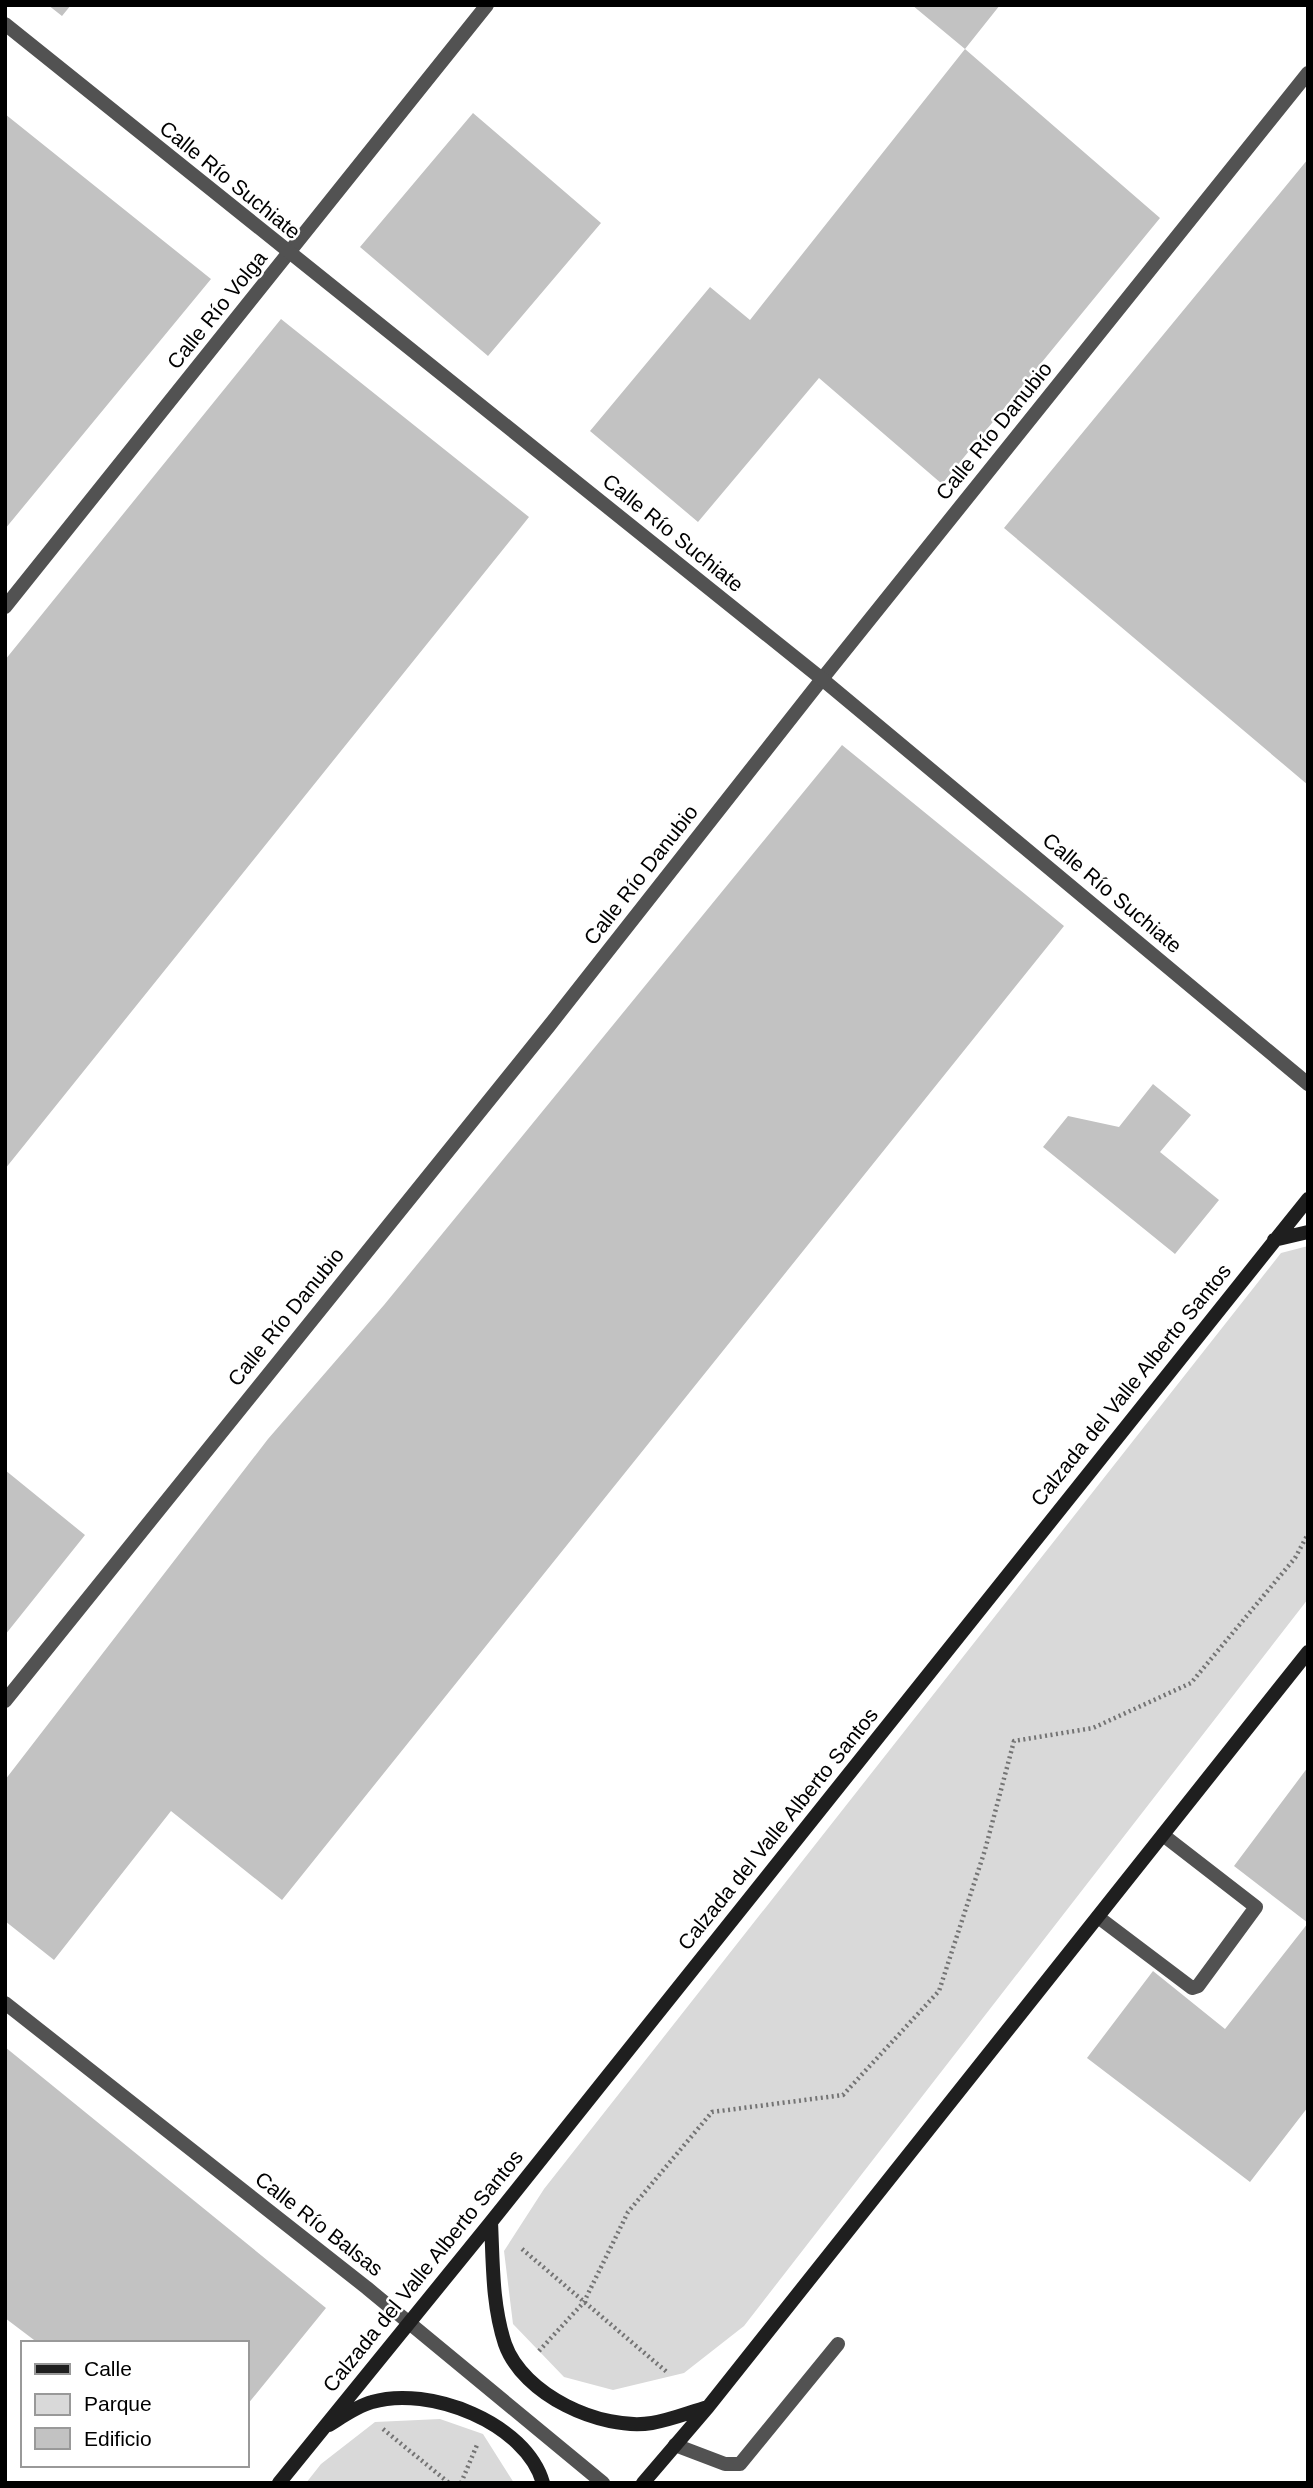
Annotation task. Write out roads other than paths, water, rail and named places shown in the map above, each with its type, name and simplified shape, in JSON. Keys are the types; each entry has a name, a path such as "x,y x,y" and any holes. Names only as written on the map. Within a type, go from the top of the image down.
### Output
{"main road":[{"name":"Calzada del Valle Alberto Santos","path":"279,2483 491,2222 1308,1199"},
{"path":"1274,1240 1308,1233"},
{"path":"643,2483 708,2407 1308,1652"},
{"path":"491,2222 495,2305 506,2347 522,2369 558,2402 616,2423 651,2423 708,2407"},
{"path":"323,2428 372,2402 414,2399 457,2407 487,2420 521,2445 543,2483"}],"street":[{"name":"Calle Río Volga","path":"5,607 486,5"},
{"name":"Calle Río Suchiate","path":"5,24 288,254 822,679 1308,1084"},
{"name":"Calle Río Danubio","path":"5,1701 549,1026 822,679 1308,74"},
{"path":"1098,1917 1192,1988 1198,1986 1256,1907 1163,1835"},
{"name":"Calle Río Balsas","path":"5,2003 408,2322 603,2483"},
{"path":"675,2445 725,2464 740,2464 838,2344"}]}
